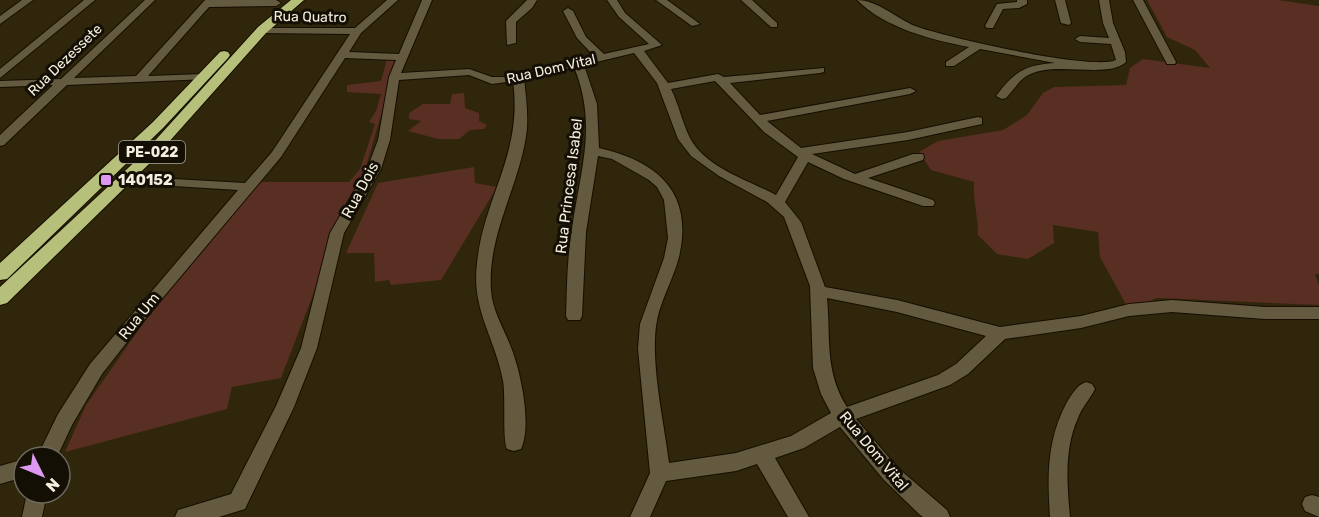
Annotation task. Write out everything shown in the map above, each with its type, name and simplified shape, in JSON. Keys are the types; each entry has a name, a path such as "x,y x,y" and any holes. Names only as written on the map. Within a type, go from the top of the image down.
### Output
{"highway":[{"name":"PE-022","path":"0,298 172,131 262,30 298,0"},
{"name":"PE-022","path":"0,274 158,125 246,31 279,2"}],"street":[{"path":"0,21 28,0"},
{"path":"0,75 90,0"},
{"name":"Rua Dezessete","path":"0,142 150,0"},
{"name":"Rua Um","path":"53,445 96,369 139,315 277,154 357,32 393,0"},
{"name":"Rua Dois","path":"236,509 285,407 309,348 338,233 374,169 381,150 394,77 427,0"},
{"path":"511,43 511,21 529,6 532,0"},
{"path":"612,0 622,15 657,45 638,51"},
{"path":"662,0 695,24"},
{"path":"746,0 774,26"},
{"path":"862,0 889,19 908,28 1078,65"},
{"path":"990,26 1000,6 1019,5 1022,4 1022,0"},
{"path":"1060,0 1066,23"},
{"path":"1002,96 1026,71 1046,67 1118,65 1121,62 1116,41 1108,23 1104,0"},
{"path":"1138,0 1171,62"},
{"path":"140,78 208,2 279,2"},
{"path":"568,11 582,38 603,58"},
{"name":"Rua Quatro","path":"262,30 357,32"},
{"path":"1080,39 1116,41"},
{"path":"950,64 980,45"},
{"name":"Rua Dom Vital","path":"394,77 476,72 493,82 638,51 665,87 683,135 692,151 731,178 777,203 789,214 819,291 820,351 824,380 831,399 911,495 940,517"},
{"path":"341,56 402,57"},
{"name":"Rua Princesa Isabel","path":"574,316 577,244 593,151 593,99 578,63"},
{"path":"722,81 820,70"},
{"path":"0,84 203,77"},
{"path":"665,87 718,77 758,119 802,154 855,178 928,203"},
{"path":"514,443 517,413 514,392 503,351 487,310 483,288 486,253 513,159 523,112 523,97 518,78"},
{"path":"758,119 910,91"},
{"path":"802,154 908,136 978,121"},
{"path":"593,151 616,156 654,177 663,185 670,200 675,238 671,258 648,324 646,350 660,472 640,517"},
{"path":"777,203 789,187 802,154"},
{"path":"855,178 918,157"},
{"path":"125,179 248,187"},
{"path":"819,291 897,306 1000,333 1081,322 1130,310 1172,306 1265,313 1319,313"},
{"path":"660,472 736,462 797,442 843,416 944,380 962,369 1000,333"},
{"path":"1060,517 1057,460 1063,431 1072,406 1086,389"},
{"path":"762,454 799,517"},
{"path":"185,517 236,509"}],"shaded area":[{"path":"1147,0 1278,0 1319,6 1319,274 1315,274 1319,285 1319,305 1157,298 1129,310 1100,257 1098,232 1053,225 1054,243 1028,259 997,254 978,235 974,182 931,170 919,152 938,141 1003,130 1027,115 1043,93 1054,87 1126,85 1130,68 1143,59 1210,68 1195,50 1167,37"},
{"path":"398,57 362,180 321,274 281,378 232,387 227,409 72,450 72,445 68,445 86,405 156,305 258,182 349,182 360,169 375,124 369,122 376,111 381,94 347,92 347,85 381,81 387,59"},
{"path":"464,93 465,108 479,113 479,121 487,125 484,129 470,130 459,139 438,139 408,131 421,121 409,119 409,113 423,104 450,104 452,94"},
{"path":"474,167 475,183 497,187 441,280 391,285 389,280 375,282 374,253 346,253 378,183"}],"place":[{"name":"140152","path":"106,180"}]}
